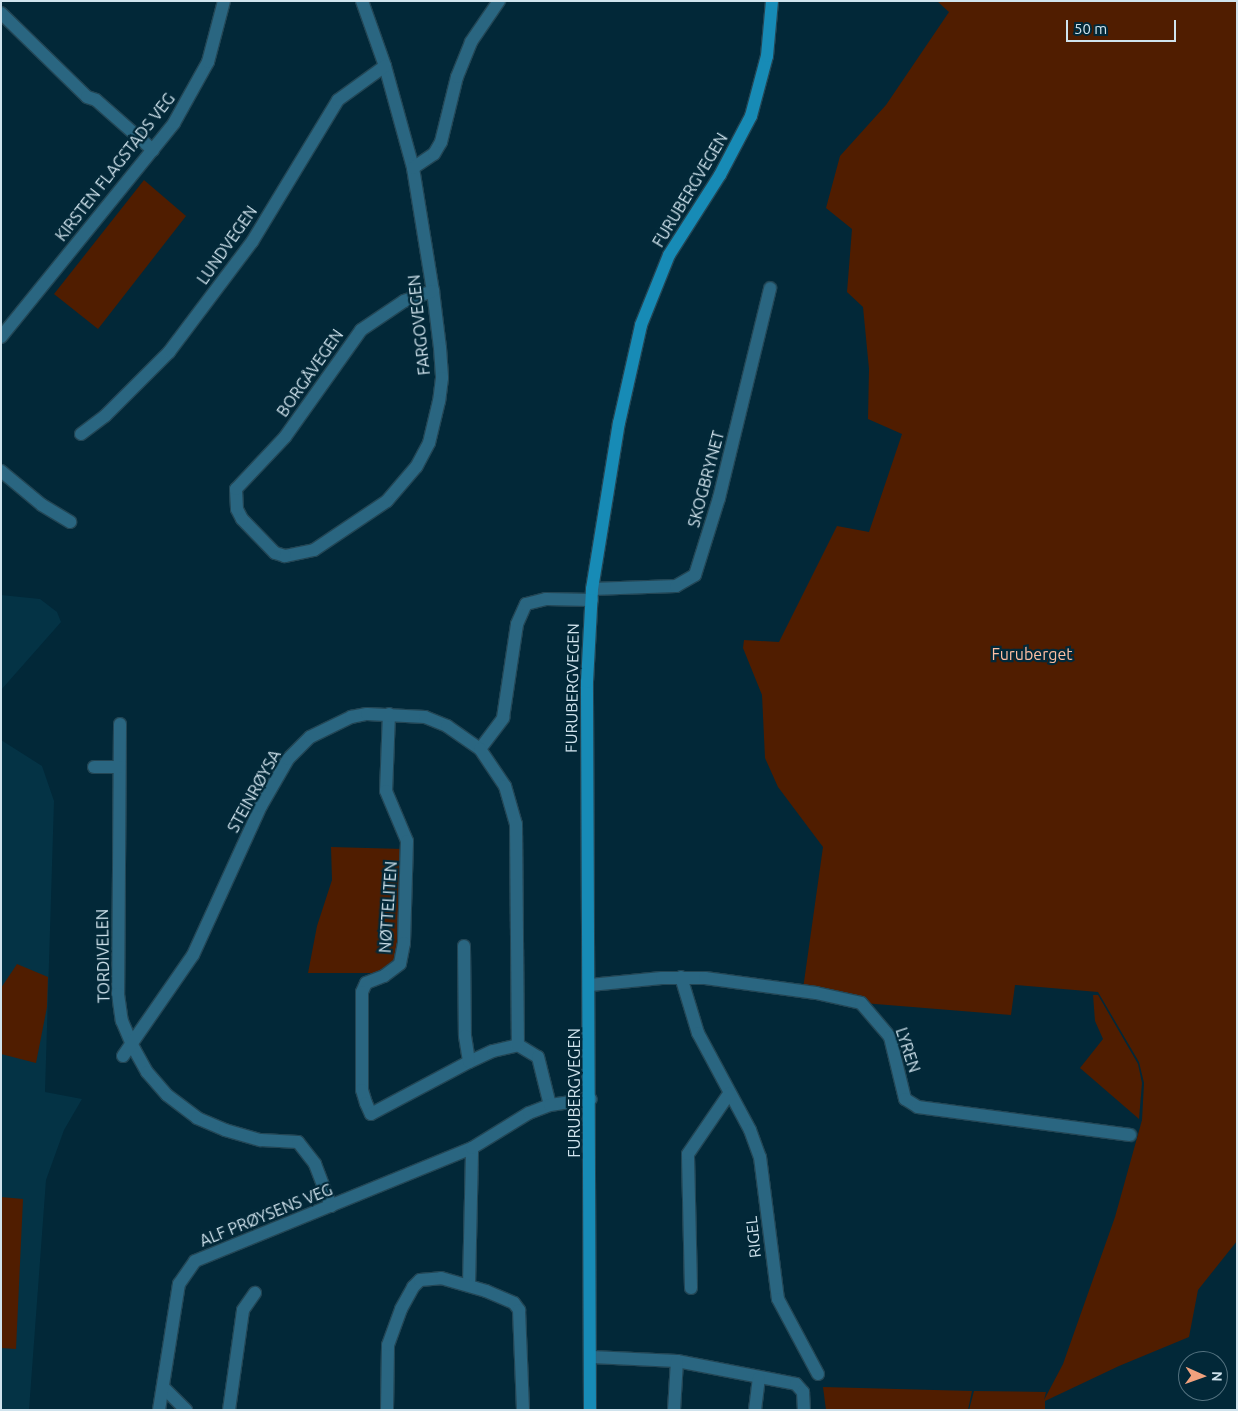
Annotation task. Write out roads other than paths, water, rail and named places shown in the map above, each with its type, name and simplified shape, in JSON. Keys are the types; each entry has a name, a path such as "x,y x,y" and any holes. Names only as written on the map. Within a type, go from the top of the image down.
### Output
{"main road":[{"name":"FURUBERGVEGEN","path":"590,1410 592,1357 591,1098 587,682 592,594 619,423 641,325 669,255 720,175 751,116 768,56 772,1"}],"street":[{"name":"KIRSTEN FLAGSTADS VEG","path":"1,337 153,150 190,97 208,62 224,1"},
{"name":"FARGOVEGEN","path":"236,499 242,519 264,544 285,556 301,555 314,550 372,513 404,484 429,443 439,401 442,378 433,291 413,168 386,66 362,1"},
{"path":"413,168 434,154 441,142 458,77 471,42 499,1"},
{"path":"1,13 87,98 96,100 153,150"},
{"name":"LUNDVEGEN","path":"81,434 105,416 169,352 252,242 338,100 386,66"},
{"name":"SKOGBRYNET","path":"480,749 502,718 517,624 526,604 546,599 676,586 695,575 719,498 770,288"},
{"name":"BORGÅVEGEN","path":"236,499 236,489 285,437 361,330 404,301 433,291"},
{"path":"1,471 42,505 70,522"},
{"name":"STEINRØYSA","path":"123,1056 193,954 261,806 288,759 310,737 328,727 351,717 389,714 424,716 447,726 480,749 505,786 516,824 518,1045"},
{"name":"NØTTELITEN","path":"389,714 386,791 392,810 404,830 408,862 404,943 400,964 384,976 366,983 362,992 362,1090 371,1114 469,1062"},
{"name":"TORDIVELEN","path":"120,724 118,994 122,1021 132,1045 147,1072 167,1095 197,1118 225,1130 260,1140 298,1142 315,1164 331,1206"},
{"path":"94,767 119,767"},
{"path":"464,946 465,1036 469,1062 493,1051 518,1045 538,1057 550,1105"},
{"name":"LYREN","path":"590,985 681,977 816,993 861,1003 890,1037 905,1099 918,1107 1130,1135"},
{"name":"RIGEL","path":"681,977 695,1026 750,1130 760,1157 778,1299 818,1374"},
{"path":"691,1288 688,1154 713,1114 730,1094"},
{"name":"ALF PRØYSENS VEG","path":"159,1410 179,1284 195,1261 472,1148 529,1113 550,1105 591,1098"},
{"path":"469,1285 473,1223 472,1148"},
{"path":"387,1410 388,1345 413,1287 420,1280 430,1278 469,1285 514,1304 519,1310 523,1410"},
{"path":"229,1410 243,1310 255,1293"},
{"path":"592,1357 677,1360 796,1384 803,1392 804,1410"},
{"path":"674,1410 677,1360"},
{"path":"755,1410 760,1378"},
{"path":"163,1387 186,1410"}],"park label":[{"name":"Furuberget","path":"1032,654"}]}
